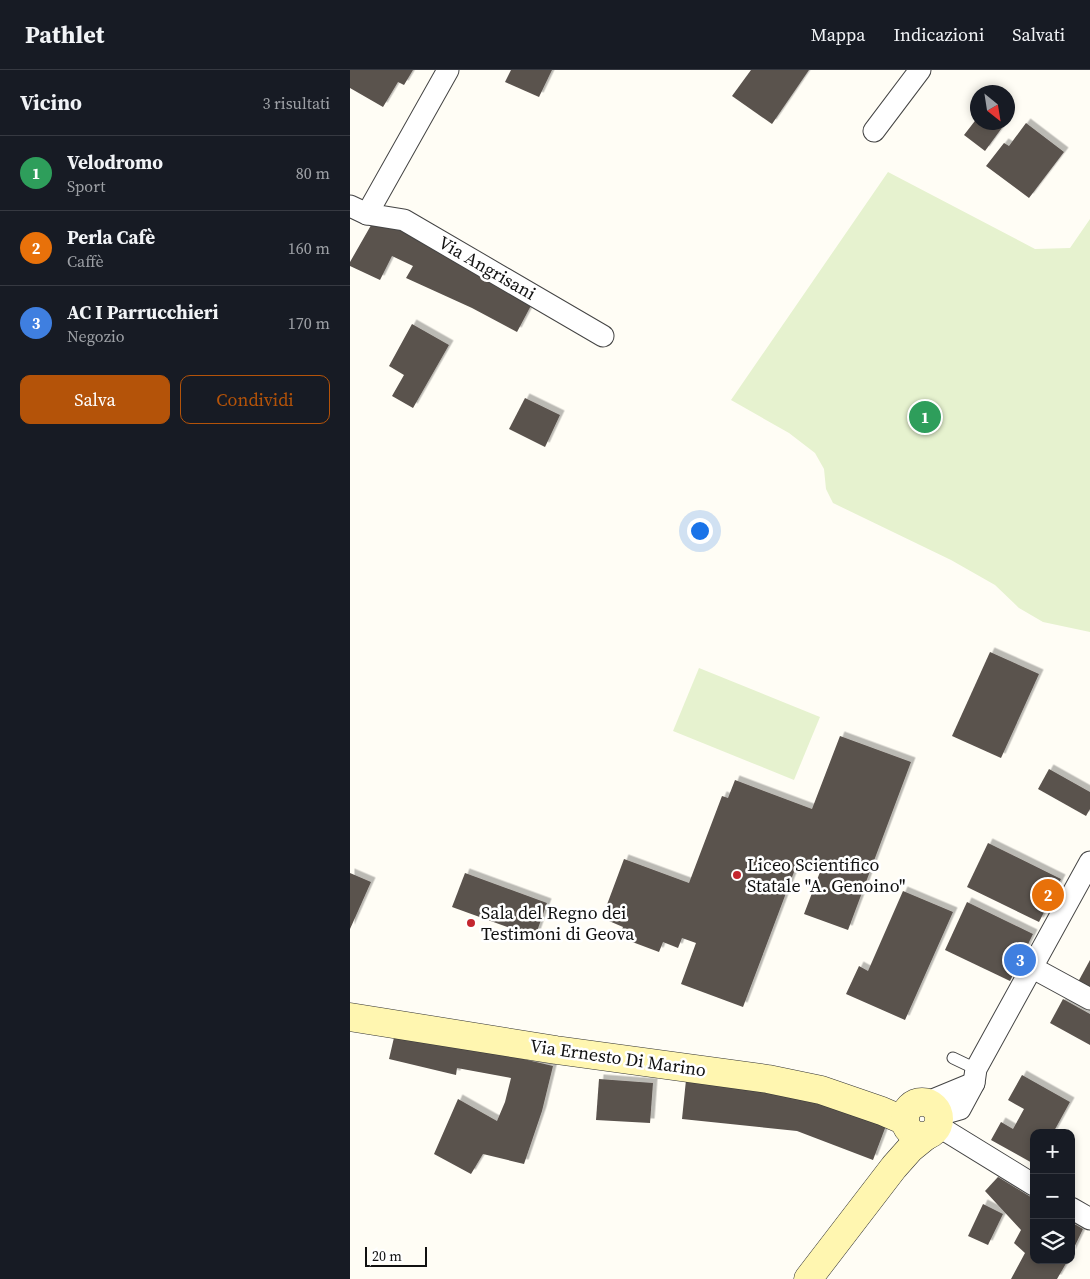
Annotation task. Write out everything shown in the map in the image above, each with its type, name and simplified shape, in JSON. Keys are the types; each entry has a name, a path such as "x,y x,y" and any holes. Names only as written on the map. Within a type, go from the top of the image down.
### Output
{"street":[{"name":"Via Angrisani","path":"448,70 358,210 404,220 602,336"},
{"path":"874,131 920,70"},
{"path":"808,1279 910,1149 918,1120 975,1076 1090,862"},
{"path":"1033,968 1090,999"},
{"name":"Via Ernesto Di Marino","path":"350,1016 556,1050 768,1078 821,1090 918,1120"},
{"path":"918,1120 1030,1183"},
{"path":"1075,1210 1090,1219"}],"lane":[{"path":"953,1058 975,1076"}],"green space":[{"path":"888,172 1035,249 1070,248 1090,219 1090,632 1043,622 1019,608 995,585 951,560 833,503 826,489 824,469 815,453 789,433 731,400"},
{"path":"699,668 820,717 794,780 673,731"}],"building":[{"path":"350,70 413,70 404,85 398,82 383,107 350,88"},
{"path":"511,70 552,70 539,97 505,82"},
{"path":"751,70 809,70 772,124 732,96"},
{"path":"1026,123 1064,152 1029,198 986,166 1004,143 1009,146"},
{"path":"970,127 970,130 1000,130 985,151 964,135"},
{"path":"374,220 401,227 535,298 517,332 472,308 406,278 413,266 392,256 380,280 350,266 350,262"},
{"path":"412,324 449,345 413,408 392,396 404,375 389,366"},
{"path":"525,398 560,415 545,447 509,429"},
{"path":"990,652 1039,674 1001,758 952,736"},
{"path":"840,736 911,762 848,930 804,914 820,872 797,864 743,1007 681,984 696,943 682,938 678,948 663,942 659,952 619,937 623,927 602,918 624,859 689,883 722,796 728,798 735,780 812,809"},
{"path":"1049,769 1090,792 1090,809 1086,816 1038,789"},
{"path":"988,843 1061,879 1039,922 967,887"},
{"path":"350,873 371,882 350,929"},
{"path":"465,873 547,903 535,937 452,907"},
{"path":"903,891 953,912 905,1020 846,994 859,966 868,971"},
{"path":"967,902 1033,934 1010,981 945,950"},
{"path":"1090,960 1090,988 1078,982"},
{"path":"1063,999 1090,1014 1090,1045 1050,1023"},
{"path":"396,1029 553,1066 542,1111 524,1164 483,1154 471,1174 434,1154 458,1099 497,1121 505,1102 511,1078 457,1068 456,1075 389,1059"},
{"path":"1022,1075 1070,1102 1055,1129 1030,1129 1030,1162 991,1140 1001,1122 1013,1129 1024,1109 1008,1100"},
{"path":"599,1079 653,1083 650,1123 596,1120"},
{"path":"686,1080 774,1089 887,1123 873,1160 797,1131 682,1119"},
{"path":"998,1177 1030,1197 1030,1264 1066,1264 1057,1279 1011,1279 1025,1253 1014,1243 1021,1230 985,1191"},
{"path":"983,1204 1003,1214 988,1245 968,1236"},
{"path":"1075,1224 1083,1229 1075,1246"}],"place":[{"name":"Velodromo","path":"925,417"},
{"name":"Liceo Scientifico Statale \"A. Genoino\"","path":"737,875"},
{"name":"Perla Cafè","path":"1048,895"},
{"name":"Sala del Regno dei Testimoni di Geova","path":"471,923"},
{"name":"AC I Parrucchieri","path":"1020,960"}]}
